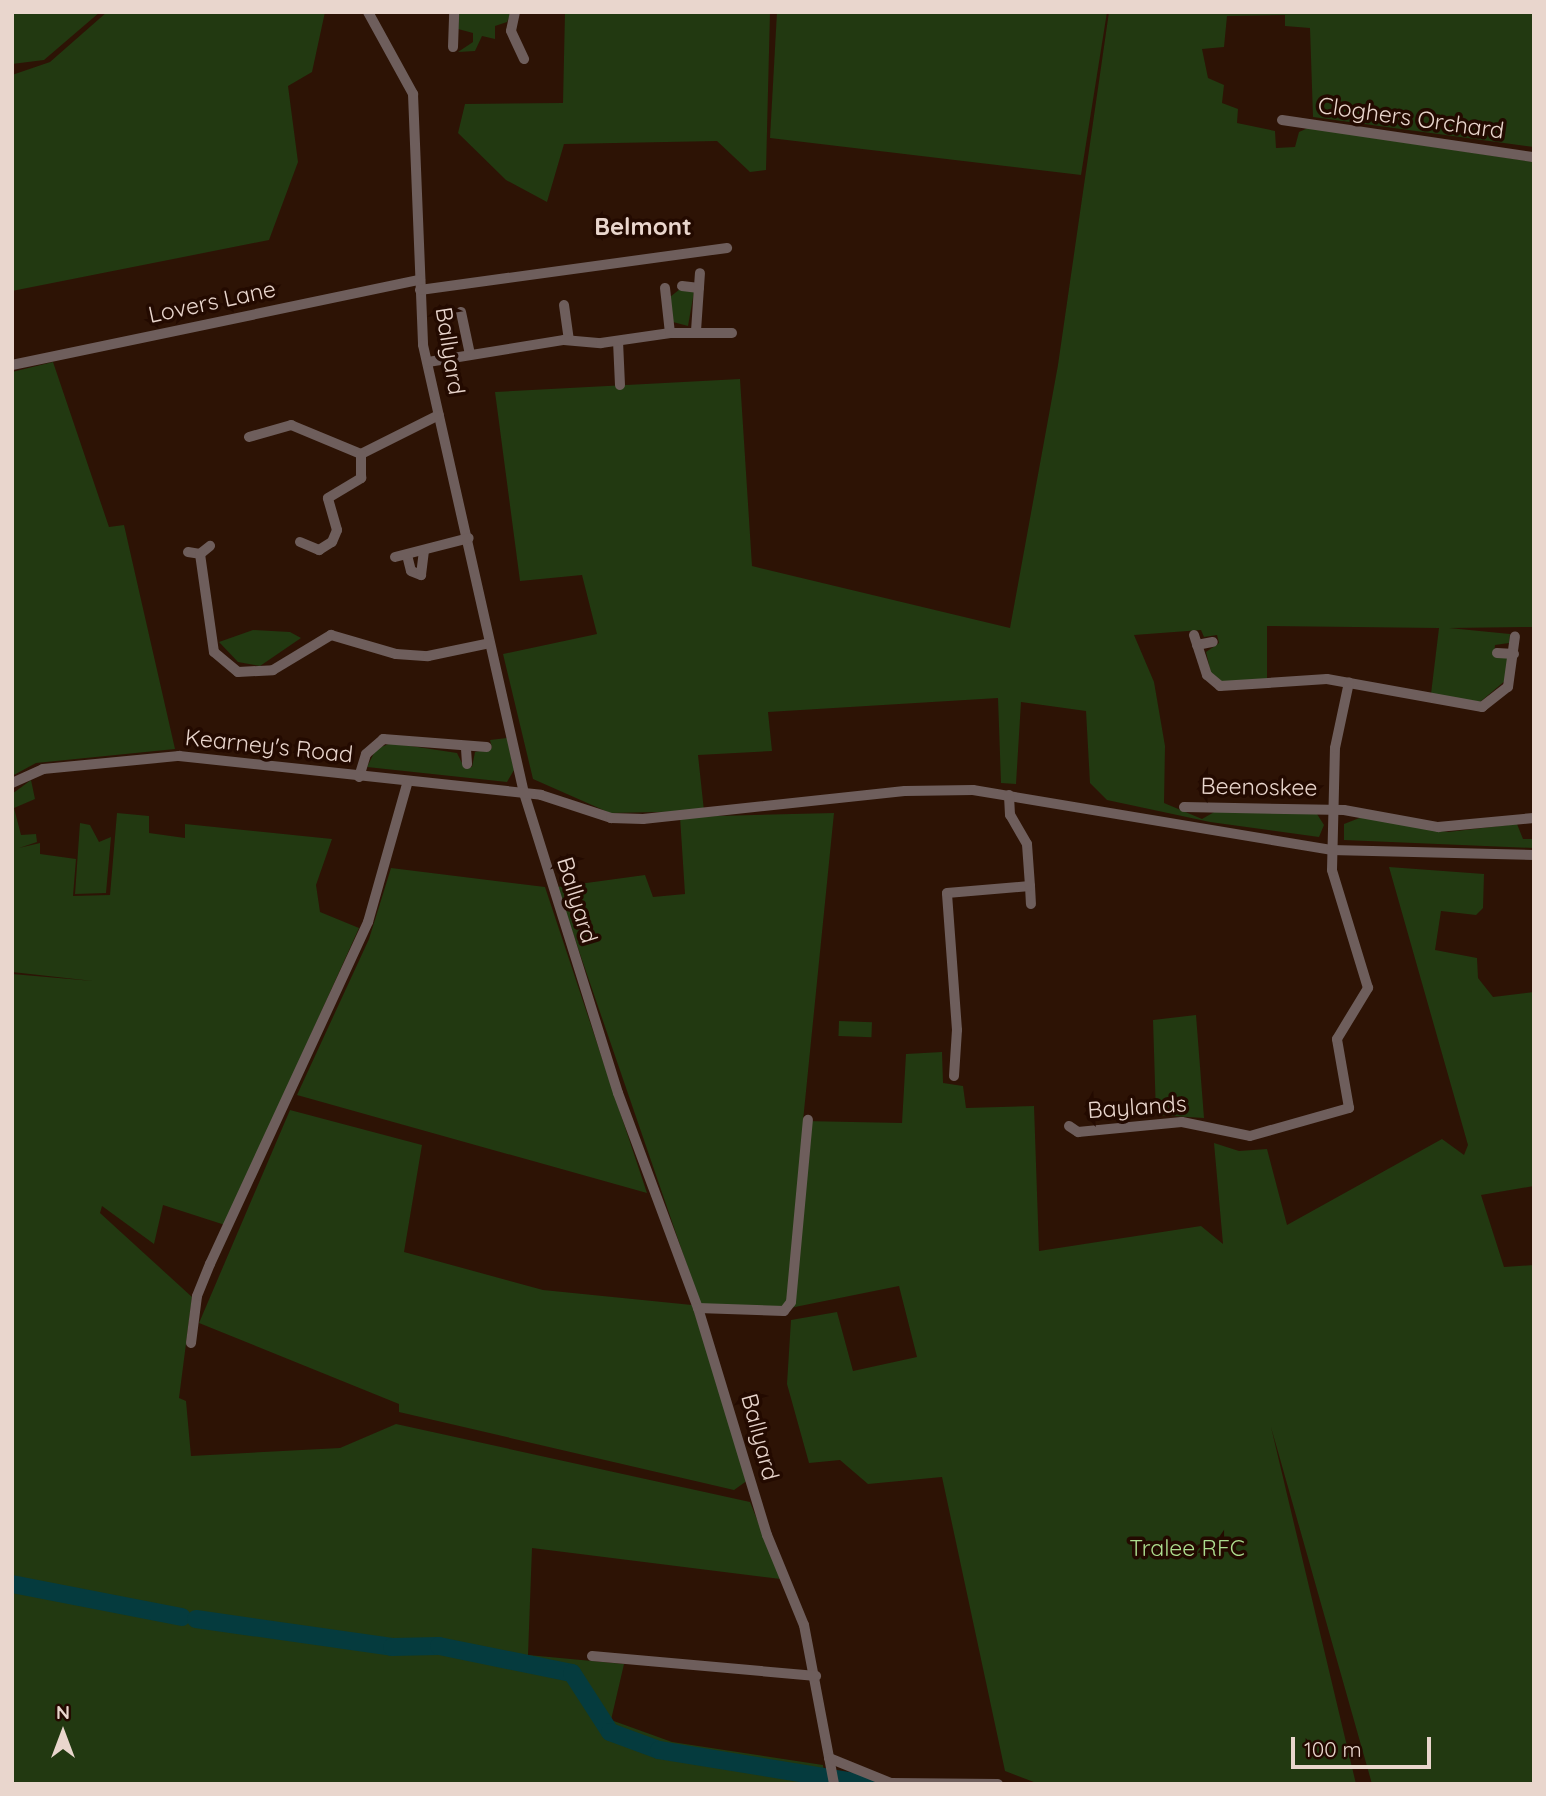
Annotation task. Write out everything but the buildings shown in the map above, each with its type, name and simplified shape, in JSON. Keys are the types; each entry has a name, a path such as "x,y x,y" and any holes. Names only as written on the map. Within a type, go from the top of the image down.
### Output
{"street":[{"name":"Ballyard","path":"368,12 413,94 420,285 428,362 524,793 618,1093 698,1308 816,1676 834,1784"},
{"path":"453,47 454,12"},
{"path":"515,12 511,31 524,59"},
{"name":"Cloghers Orchard","path":"1282,120 1534,158"},
{"name":"Lovers Lane","path":"12,365 420,285 727,248"},
{"path":"696,331 700,273"},
{"path":"682,286 699,288"},
{"path":"665,288 670,333"},
{"path":"564,306 569,340"},
{"path":"461,312 469,351"},
{"path":"428,362 469,351 569,340 618,341 696,331 732,333"},
{"path":"618,341 620,385"},
{"path":"250,432 291,425 361,454 439,415"},
{"path":"300,542 319,550 332,542 337,530 328,498 361,478 361,454"},
{"path":"424,551 421,575 411,570 401,556 469,538"},
{"path":"210,546 194,553 214,652 238,672 273,670 331,635 396,654 428,656 490,643"},
{"path":"1213,642 1195,640 1207,675 1220,686 1349,682 1482,707 1508,687 1515,636"},
{"path":"1497,653 1514,654"},
{"name":"Beenoskee","path":"1331,850 1335,748 1349,682"},
{"path":"359,777 366,754 383,739 466,749 487,747"},
{"path":"466,749 467,764"},
{"name":"Kearney's Road","path":"12,783 43,769 153,756 407,784 524,793 611,818 643,819 905,791 1009,795 1331,850 1534,855"},
{"path":"191,1343 197,1296 210,1264 368,922 407,784"},
{"path":"1009,795 1010,815 1027,844 1031,904"},
{"name":"Beenoskee","path":"1184,807 1334,810 1438,827 1534,818"},
{"name":"Baylands","path":"1069,1126 1078,1132 1182,1122 1250,1136 1345,1113 1349,1095 1337,1040 1368,988 1331,850"},
{"path":"954,1076 957,1030 947,893 1030,886"},
{"path":"698,1308 784,1311 791,1302 808,1120"},
{"path":"592,1656 816,1676"},
{"path":"830,1763 891,1783 998,1784"}],"green space":[{"path":"12,12 100,12 44,60 12,64"},
{"path":"107,12 325,12 312,72 288,86 298,162 269,240 12,291 12,75 50,62"},
{"path":"459,12 511,12 507,22 495,26 495,39 482,36 475,51 458,52 473,42 473,33 458,29"},
{"path":"565,12 770,12 766,170 750,172 717,141 564,144 547,202 506,180 458,133 465,104 563,103"},
{"path":"777,12 1107,12 1081,175 770,138"},
{"path":"1109,12 1534,12 1534,147 1313,117 1310,28 1285,26 1285,15 1227,16 1224,47 1202,49 1208,78 1224,85 1222,103 1238,109 1237,123 1275,131 1276,148 1295,147 1299,132 1308,128 1534,162 1534,627 1449,628 1510,634 1509,643 1495,645 1494,655 1510,657 1506,680 1480,702 1431,694 1439,628 1267,626 1267,679 1222,682 1211,673 1206,652 1219,643 1217,635 1204,637 1201,630 1134,635 1154,682 1165,746 1164,803 1202,819 1216,811 1317,814 1324,825 1319,837 1210,822 1107,800 1090,783 1086,711 1021,702 1016,784 1001,783 998,698 768,712 772,751 698,755 704,811 610,813 533,779 503,654 597,634 582,575 520,581 495,392 740,379 752,566 1010,628 1058,365"},
{"path":"680,289 694,292 688,326 673,322 670,297"},
{"path":"53,362 109,527 124,525 175,749 36,763 12,776 12,372"},
{"path":"253,630 290,632 301,638 260,666 238,662 219,642"},
{"path":"507,738 514,770 507,782 367,767 376,749 391,743 457,753 464,767 472,767 475,752 492,748 490,740"},
{"path":"31,780 35,799 14,808 21,835 36,834 37,842 19,848 40,843 40,854 76,859 73,896 110,895 117,813 149,816 149,833 185,838 185,824 332,839 316,885 320,912 359,928 225,1225 163,1205 154,1244 102,1206 100,1213 192,1297 179,1398 186,1401 191,1456 340,1448 396,1424 750,1502 781,1579 532,1548 528,1655 624,1664 611,1720 672,1742 823,1765 825,1784 12,1784 12,974 93,981 12,972 12,794"},
{"name":"Tralee RFC","path":"834,813 803,1121 902,1123 906,1054 942,1052 943,1083 963,1086 966,1108 1034,1106 1039,1251 1201,1226 1223,1244 1214,1143 1239,1151 1267,1149 1287,1225 1442,1139 1464,1155 1468,1145 1389,867 1484,874 1483,908 1476,915 1441,911 1435,950 1477,958 1478,978 1493,997 1534,992 1534,1186 1481,1195 1504,1267 1534,1265 1534,1784 1372,1784 1271,1427 1356,1784 1039,1784 1005,1771 942,1477 868,1484 840,1460 809,1463 787,1384 791,1320 837,1312 853,1371 917,1357 899,1286 785,1309 702,1309 557,887 645,875 653,897 685,894 680,817"},
{"path":"1362,817 1448,832 1517,824 1523,839 1534,839 1534,848 1344,840 1344,824"},
{"path":"80,823 90,825 99,842 111,837 106,893 75,894"},
{"path":"391,868 545,887 647,1193 297,1095 369,939"},
{"path":"1196,1015 1204,1118 1156,1115 1153,1020"},
{"path":"839,1021 872,1022 871,1037 838,1036"},
{"path":"290,1110 422,1145 404,1252 543,1290 692,1305 748,1480 734,1490 399,1412 399,1404 199,1323"}],"waterway":[{"path":"12,1584 182,1617"},
{"path":"196,1619 392,1647 439,1646 572,1673 610,1732 659,1750 866,1784"}],"district":[{"name":"Belmont","path":"643,227"}]}
